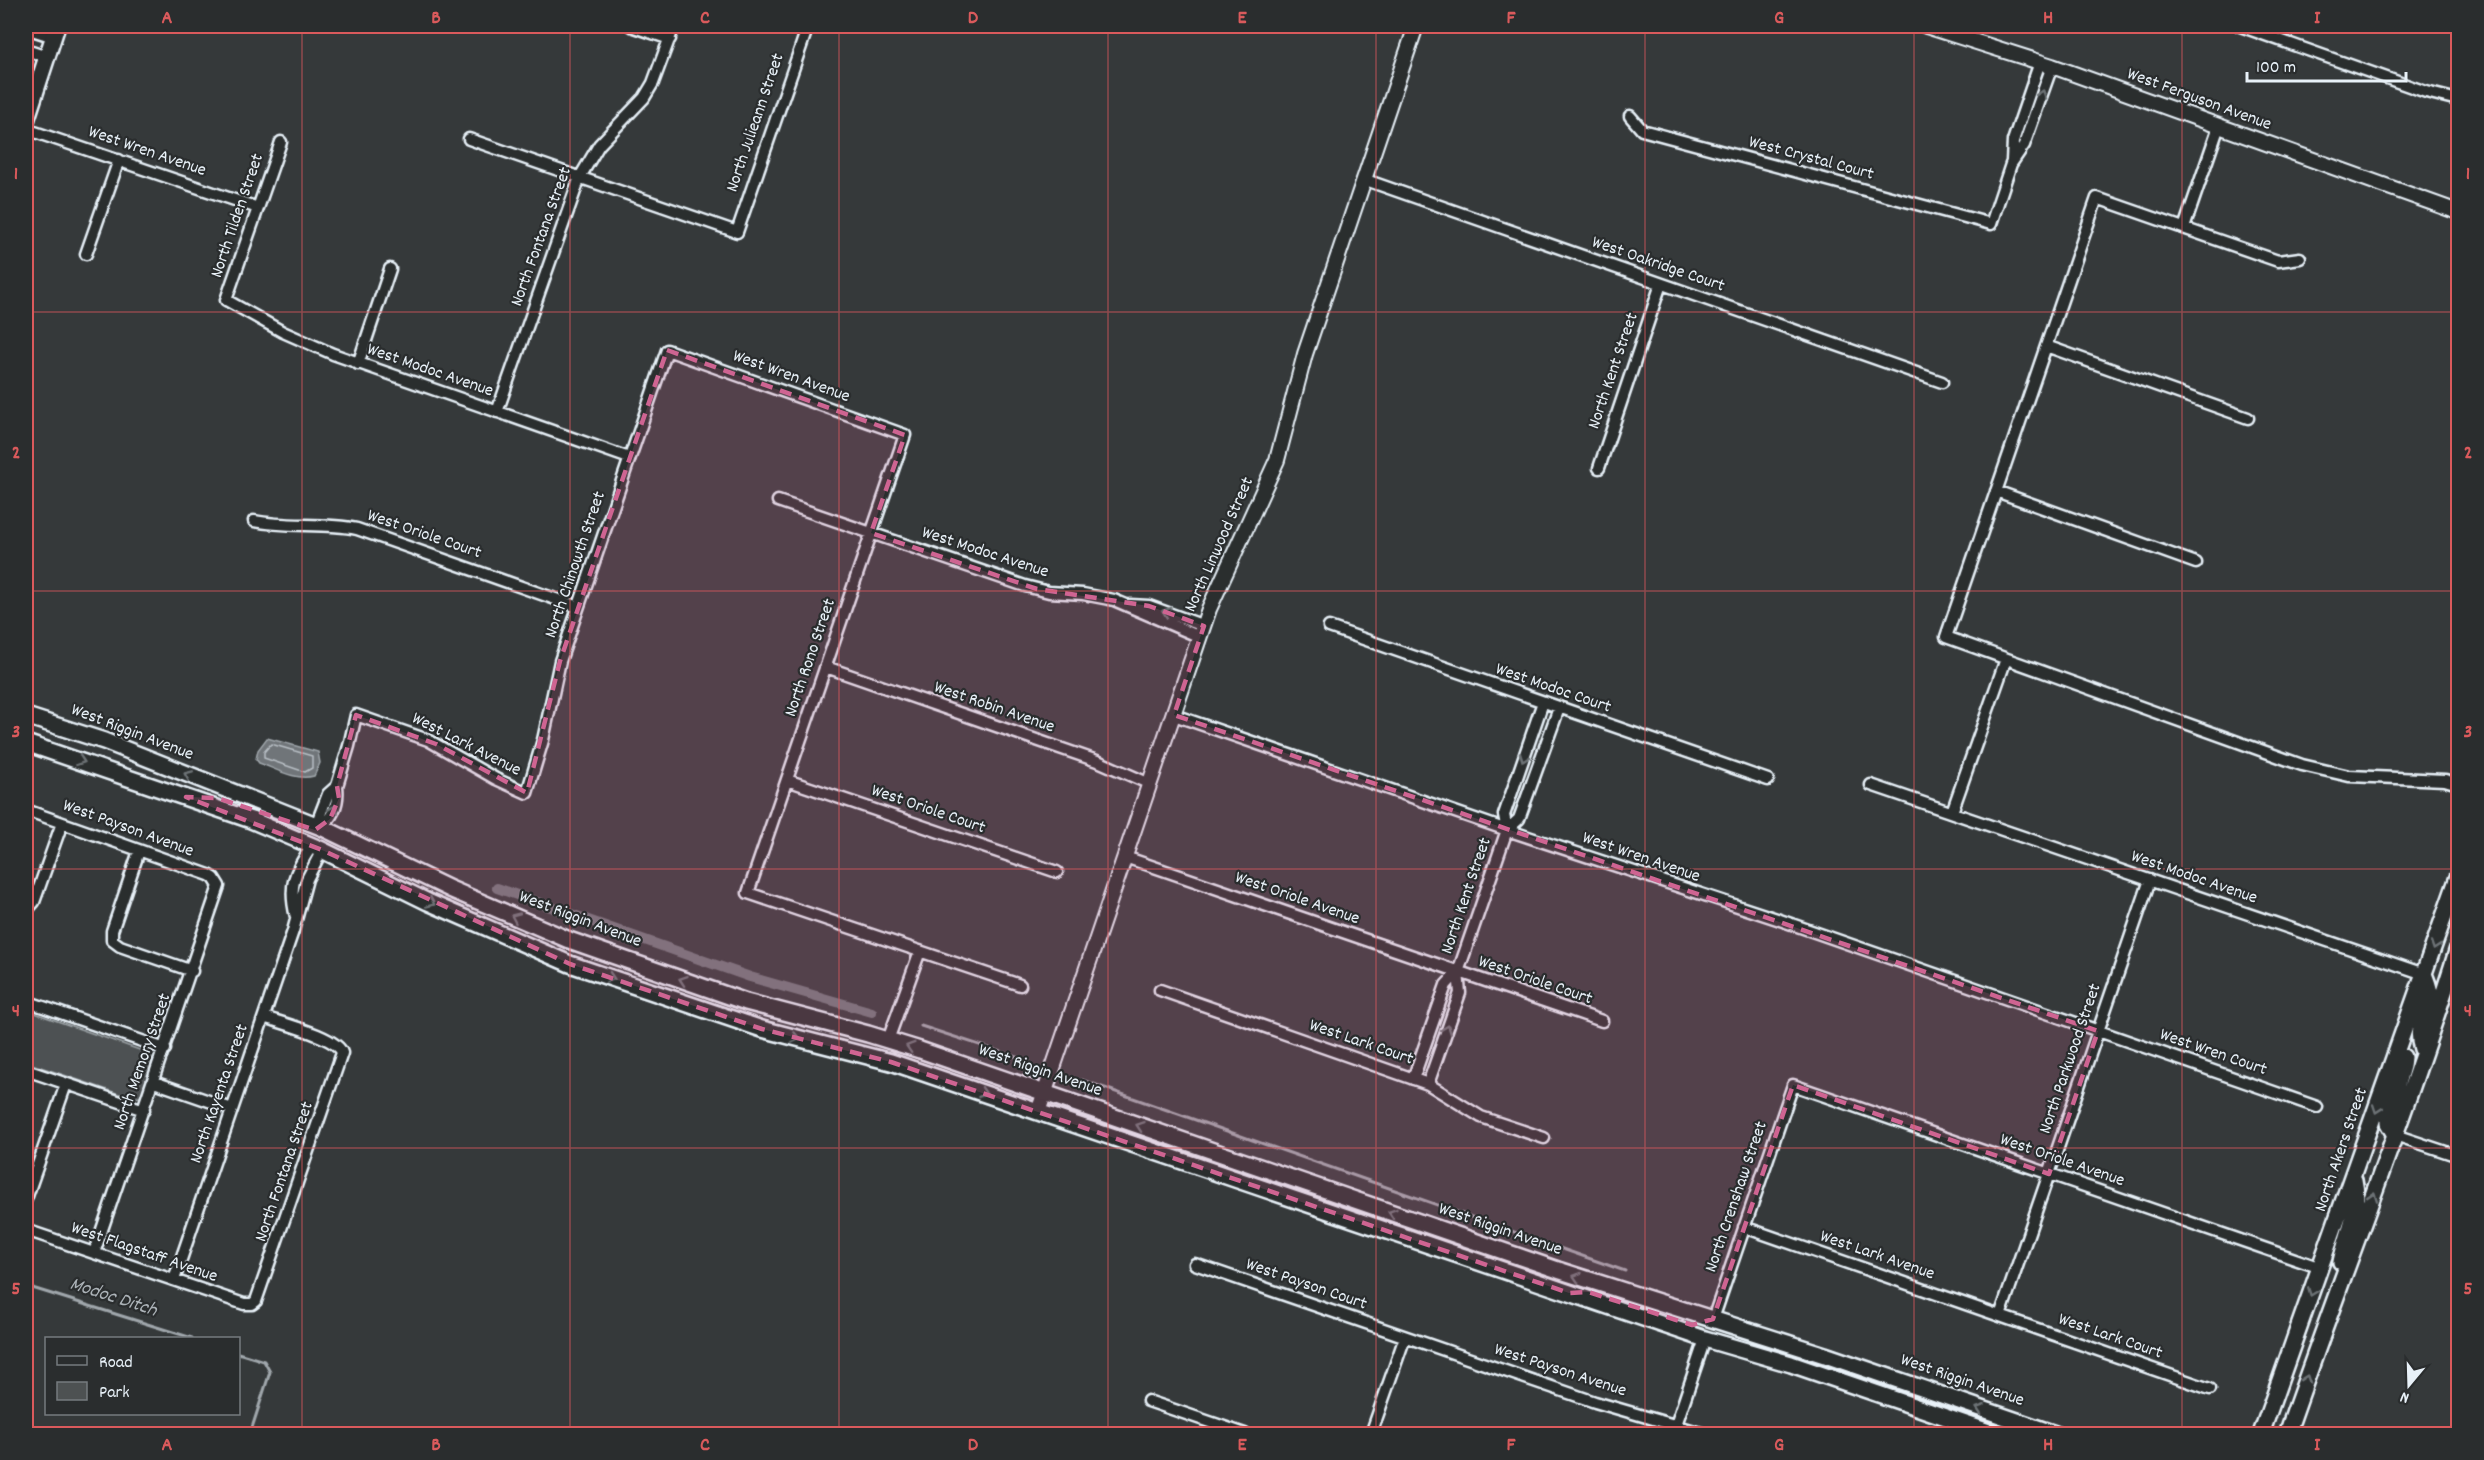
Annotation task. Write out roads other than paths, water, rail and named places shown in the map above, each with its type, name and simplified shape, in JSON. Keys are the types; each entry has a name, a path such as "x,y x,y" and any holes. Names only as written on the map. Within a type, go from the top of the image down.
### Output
{"main road":[{"path":"26,121 55,31"},
{"name":"West Riggin Avenue","path":"26,716 104,741 318,826 450,889 569,940 746,1002 888,1040 1548,1267 1860,1367 2055,1434"},
{"name":"West Riggin Avenue","path":"26,742 186,797 317,848 428,902 570,964 762,1029 891,1062 1705,1339 1791,1364 1995,1434"},
{"path":"186,797 217,798 303,830 315,830 318,826"},
{"path":"317,848 322,844 420,885 450,889"},
{"name":"North Akers Street","path":"2261,1434 2458,878"},
{"path":"2287,1434 2423,1053 2453,984 2458,948"},
{"path":"2423,1053 2418,1038 2422,1018 2430,998 2424,974"},
{"path":"2394,1135 2388,1116 2402,1066 2404,1033"},
{"path":"2345,1276 2340,1267 2354,1220 2356,1203 2353,1177"},
{"path":"1569,1293 1588,1292 1692,1325 1704,1324 1713,1319"},
{"path":"1705,1339 1709,1334 1719,1334 1829,1366 1860,1367"}],"street":[{"path":"631,26 670,39"},
{"name":"North Fontana Street","path":"496,412 580,177 599,145 644,99 653,83 674,26"},
{"name":"North Julieann Street","path":"580,177 736,232 808,26"},
{"name":"North Linwood Street","path":"1038,1112 1202,632 1224,572 1277,460 1305,354 1416,26"},
{"name":"West Ferguson Avenue","path":"1926,26 2046,64 2458,212"},
{"path":"2240,26 2257,28 2426,92 2458,100"},
{"path":"26,28 55,31"},
{"path":"26,50 47,57"},
{"name":"West Crystal Court","path":"1630,116 1642,130 1991,224 2012,164 2024,145 2046,64"},
{"path":"2184,228 2220,126"},
{"name":"West Wren Avenue","path":"26,129 258,208"},
{"path":"469,139 580,177"},
{"name":"North Tilden Street","path":"226,300 281,142"},
{"path":"86,254 119,160"},
{"name":"West Oakridge Court","path":"1364,179 1942,382"},
{"path":"2300,258 2278,261 2097,198 1946,638 2302,765 2349,776 2445,780 2458,784"},
{"path":"358,364 390,269"},
{"name":"North Kent Street","path":"1599,468 1661,284"},
{"name":"West Modoc Avenue","path":"226,300 295,338 358,364 629,458"},
{"path":"2046,346 2248,418"},
{"name":"West Wren Avenue","path":"667,350 905,435"},
{"name":"North Chinowth Street","path":"527,793 543,740 557,670 667,350"},
{"name":"North Rono Street","path":"905,435 748,893 920,951"},
{"path":"1996,491 2196,563"},
{"path":"778,501 871,533"},
{"name":"West Oriole Court","path":"254,521 285,526 331,526 357,530 578,607"},
{"name":"West Modoc Avenue","path":"871,533 1025,586 1049,592 1096,596 1126,604 1149,606 1202,632"},
{"name":"West Modoc Court","path":"1329,627 1768,780"},
{"path":"1871,785 1952,812 2006,659"},
{"name":"West Robin Avenue","path":"826,667 1100,762 1150,784"},
{"name":"North Kent Street","path":"1507,830 1504,815 1543,702"},
{"name":"North Kent Street","path":"1413,1078 1446,985 1458,972 1507,830 1519,819 1559,708"},
{"name":"West Lark Avenue","path":"318,826 330,819 339,798 337,786 356,715 436,744 496,779 527,793"},
{"name":"West Wren Avenue","path":"1174,715 2098,1031"},
{"name":"West Oriole Court","path":"787,780 1058,872"},
{"name":"West Payson Avenue","path":"26,810 209,875 218,882"},
{"name":"West Modoc Avenue","path":"1952,812 2424,974"},
{"path":"27,911 34,902 62,823"},
{"name":"North Kayenta Street","path":"296,918 291,897 292,887 300,862 317,848"},
{"name":"North Kayenta Street","path":"174,1280 264,1017 317,848"},
{"path":"140,851 112,931 112,940 120,946 192,971"},
{"name":"West Oriole Avenue","path":"1125,857 1458,972"},
{"name":"North Parkwood Street","path":"2000,1316 2150,880"},
{"name":"North Memory Street","path":"94,1253 219,891 218,882"},
{"path":"292,887 304,890"},
{"path":"888,1040 920,951 1020,985"},
{"name":"North Kent Street","path":"1428,1084 1460,993 1458,972"},
{"name":"West Oriole Court","path":"1458,972 1602,1021"},
{"name":"West Lark Court","path":"1160,990 1413,1078 1428,1084 1481,1117 1544,1138"},
{"path":"26,1002 165,1049"},
{"name":"North Fontana Street","path":"252,1304 259,1297 341,1059 341,1048 331,1040 264,1017"},
{"name":"West Wren Court","path":"2098,1031 2316,1107"},
{"path":"26,1070 144,1110"},
{"path":"154,1082 232,1109"},
{"path":"26,1199 66,1084"},
{"name":"West Oriole Avenue","path":"1793,1085 2321,1268"},
{"name":"North Crenshaw Street","path":"1713,1319 1793,1085"},
{"path":"2394,1135 2458,1156"},
{"name":"West Lark Avenue","path":"1744,1227 2000,1316"},
{"name":"West Flagstaff Avenue","path":"26,1230 244,1304 252,1304"},
{"name":"West Payson Court","path":"1195,1264 1405,1336"},
{"name":"West Lark Court","path":"2000,1316 2210,1389"},
{"path":"1371,1434 1405,1336"},
{"name":"West Payson Avenue","path":"1405,1336 1595,1402 1705,1434"},
{"path":"1676,1425 1705,1339"},
{"path":"1148,1401 1245,1434"}],"water":[{"path":"267,738 318,752 320,763 314,776 293,776 259,763 256,759 258,750"}],"waterway":[{"path":"497,888 750,977 872,1012"},
{"path":"921,1026 1029,1061"},
{"path":"1082,1080 1625,1271"},
{"name":"Modoc Ditch","path":"26,1286 189,1337"},
{"name":"Modoc Ditch","path":"240,1354 264,1361 270,1372 250,1434"}]}
